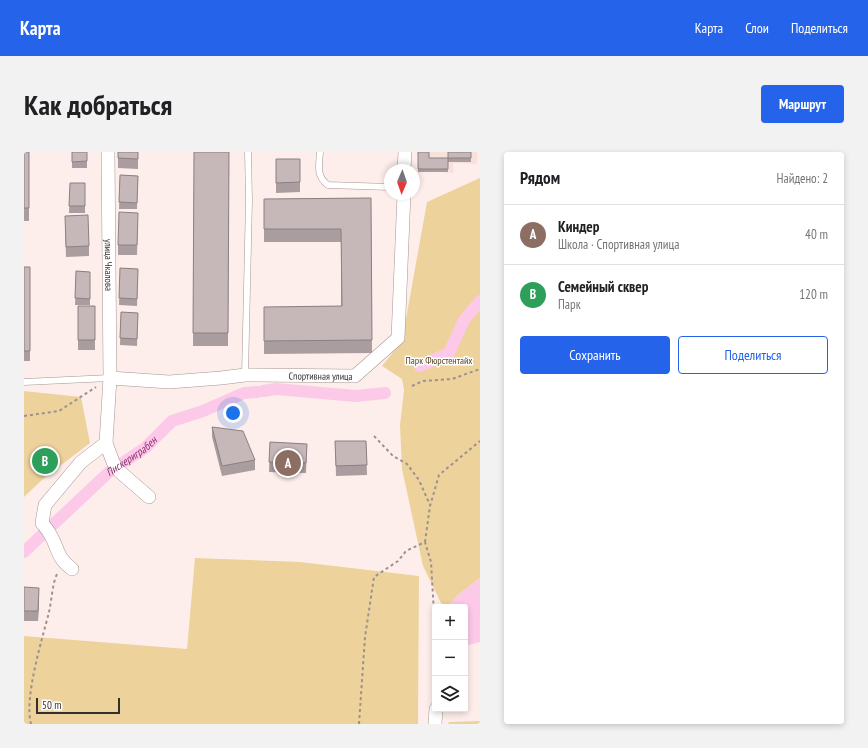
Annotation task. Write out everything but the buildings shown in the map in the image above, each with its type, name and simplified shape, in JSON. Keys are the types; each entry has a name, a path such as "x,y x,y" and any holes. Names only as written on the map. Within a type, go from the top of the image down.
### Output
{"street":[{"name":"улица Чкалова","path":"106,443 110,378 108,152"},
{"path":"404,164 405,152"},
{"name":"Спортивная улица","path":"110,378 169,382 245,375 356,376 398,338 404,200"},
{"path":"67,566 56,551 50,534 42,523 45,505 81,462 106,443 116,466 149,497"},
{"path":"435,724 436,712"}],"lane":[{"path":"245,375 249,200 248,152"},
{"path":"320,152 319,174 322,181 328,185 384,187"},
{"path":"24,382 110,378"}],"path":[{"path":"412,386 423,381 452,379 480,369"},
{"path":"24,416 59,411 110,378"},
{"path":"374,436 393,456 408,464 420,480 430,506"},
{"path":"433,604 431,562 425,542 430,506 439,475 480,441"},
{"path":"359,724 365,637 374,577 398,561 406,551 425,542"},
{"path":"31,724 28,702 32,674 43,637 56,575 67,566"}],"shaded area":[{"path":"420,152 480,153 477,153 477,164 453,163 454,173 421,171"},
{"path":"480,578 480,642 468,645 468,604 450,604 458,595"}],"green space":[{"name":"Парк Фюрстентайх","path":"480,178 480,578 458,595 450,604 441,603 423,566 402,469 400,425 404,390 402,379 382,366 402,341 427,202"},
{"path":"24,391 81,397 90,443 43,479 24,497"},
{"path":"195,558 300,562 419,576 418,724 24,724 24,636 187,649"},
{"path":"480,721 480,724 448,724 449,722"}],"waterway":[{"name":"Пискериграбен","path":"420,366 449,353 464,320 480,301"},
{"name":"Пискериграбен","path":"263,391 276,389 356,396 385,393"},
{"name":"Пискериграбен","path":"24,552 109,472 145,448 172,421 203,411 244,393 257,392"}],"place":[{"name":"Семейный сквер","path":"45,461"},
{"name":"Киндер","path":"288,463"}]}
